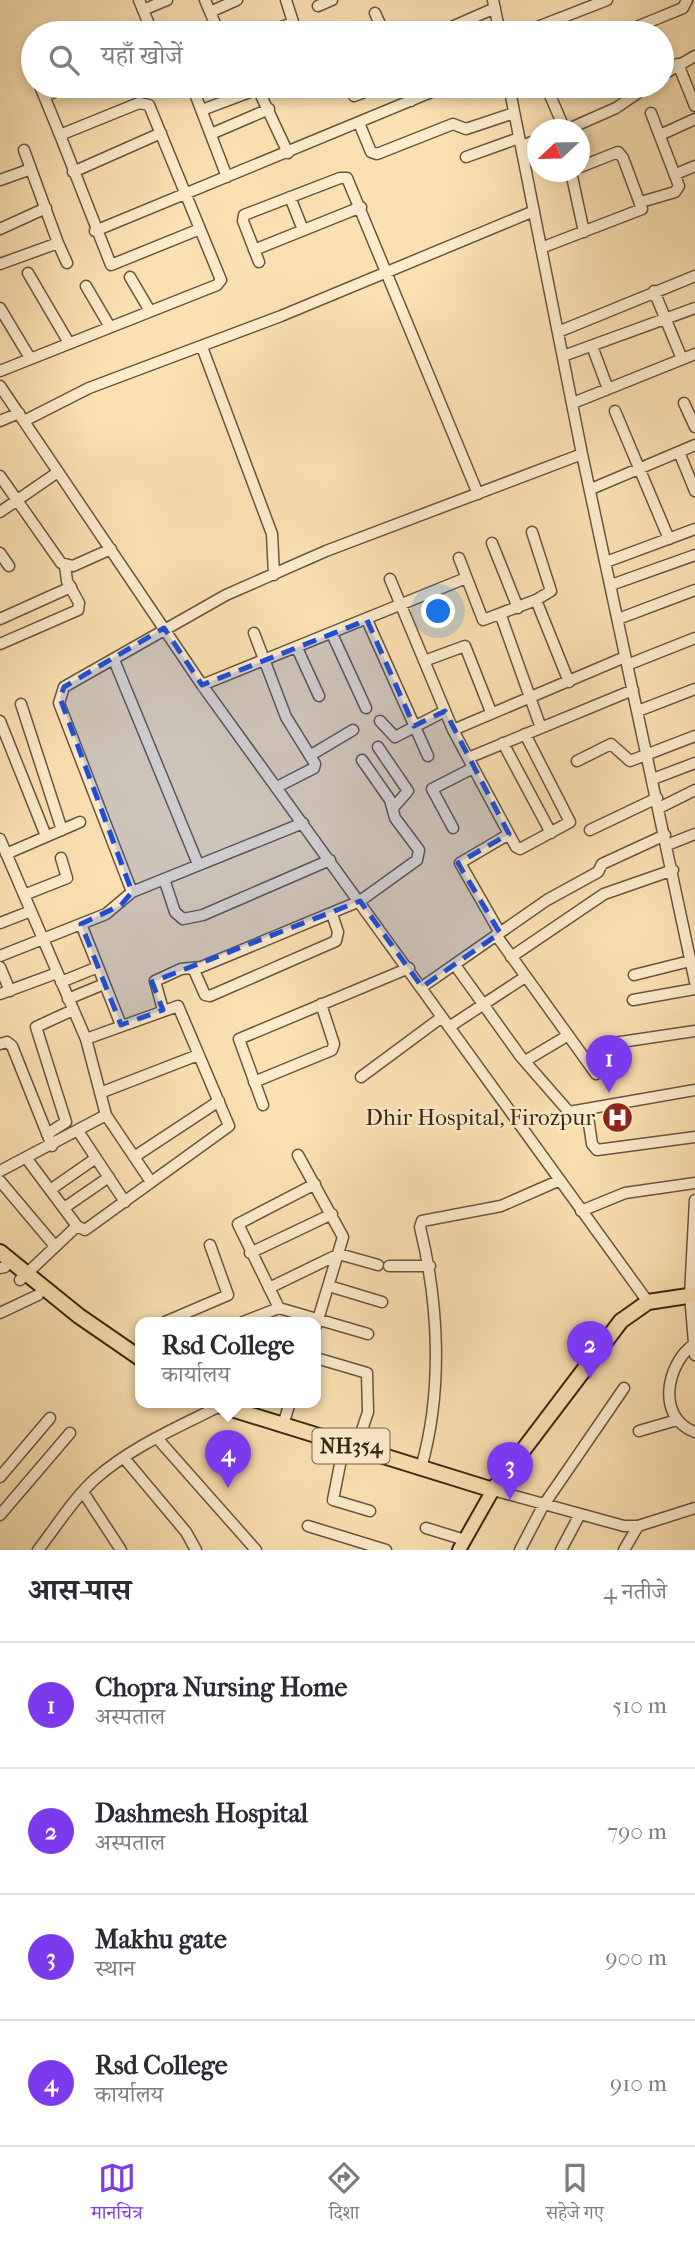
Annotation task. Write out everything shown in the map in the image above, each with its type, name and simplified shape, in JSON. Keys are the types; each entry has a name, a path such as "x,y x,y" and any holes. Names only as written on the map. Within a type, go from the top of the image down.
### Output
{"highway":[{"path":"0,1252 38,1295 135,1364"},
{"path":"2,1266 23,1277 135,1355"},
{"path":"493,1490 621,1321 648,1301 693,1295"},
{"name":"NH354","path":"227,1408 493,1490"}],"main road":[{"path":"462,1545 493,1490"}],"street":[{"path":"141,5 167,0"},
{"path":"205,0 214,21"},
{"path":"210,12 237,0"},
{"path":"286,0 293,21"},
{"path":"318,6 332,0"},
{"path":"552,21 607,0"},
{"path":"651,21 683,8 687,0"},
{"path":"461,21 494,4"},
{"path":"375,12 379,21"},
{"path":"674,67 695,56"},
{"path":"678,64 695,106"},
{"path":"45,98 108,262 113,265 200,229"},
{"path":"197,98 228,177"},
{"path":"202,110 232,98"},
{"path":"264,98 288,153"},
{"path":"95,231 418,98"},
{"path":"511,98 626,661 673,870 690,931 690,961 695,978"},
{"path":"554,98 561,119"},
{"path":"590,119 616,108 631,98"},
{"path":"0,371 220,283 221,277 151,108 142,103 60,135"},
{"path":"211,134 269,109"},
{"path":"359,123 371,152 377,154 454,124 466,129 514,113"},
{"path":"641,202 678,191 676,174 651,113"},
{"path":"660,135 695,119"},
{"path":"74,172 161,133"},
{"path":"466,157 527,141"},
{"path":"23,150 67,263"},
{"path":"541,248 640,211 641,202 618,152 590,163"},
{"path":"676,174 695,166"},
{"path":"0,180 31,169"},
{"path":"260,262 243,221 244,215 344,177 350,182 478,494"},
{"path":"573,182 584,232"},
{"path":"290,197 303,230"},
{"path":"254,250 361,207"},
{"path":"0,229 46,208"},
{"path":"0,421 21,417 89,388 202,347 534,211"},
{"path":"0,264 58,243"},
{"path":"28,273 69,343"},
{"path":"558,332 695,276"},
{"path":"130,277 150,311"},
{"path":"86,286 110,327"},
{"path":"654,291 682,359"},
{"path":"0,308 30,358"},
{"path":"563,356 695,309"},
{"path":"592,346 608,389"},
{"path":"202,347 272,534 274,575"},
{"path":"573,403 695,354"},
{"path":"0,386 202,685 360,901 558,1181 648,1301"},
{"path":"684,403 695,427"},
{"path":"615,411 669,540"},
{"path":"591,489 695,445"},
{"path":"679,452 695,491"},
{"path":"132,892 59,703 64,687 213,601 327,551 582,454"},
{"path":"0,512 58,472"},
{"path":"0,476 16,502 65,566 79,603 75,612 0,644"},
{"path":"606,562 695,529"},
{"path":"459,558 482,619 487,621 549,595 551,591 532,532"},
{"path":"492,543 517,608"},
{"path":"65,566 73,566 111,549"},
{"path":"0,553 9,566"},
{"path":"611,585 695,555"},
{"path":"202,685 466,578"},
{"path":"390,579 453,730 516,847 520,849 570,822 525,734"},
{"path":"0,619 71,587"},
{"path":"618,619 695,590"},
{"path":"536,600 569,682"},
{"path":"501,616 541,728"},
{"path":"367,620 428,756"},
{"path":"254,633 286,717 311,755 314,768 277,787"},
{"path":"332,634 366,708"},
{"path":"453,730 491,712 569,682 695,638"},
{"path":"424,661 465,646 491,712"},
{"path":"297,648 319,696"},
{"path":"114,660 198,864"},
{"path":"638,711 695,689"},
{"path":"453,828 432,789 503,743 633,690"},
{"path":"20,704 62,830"},
{"path":"380,722 393,737 445,711"},
{"path":"0,721 46,836"},
{"path":"311,755 353,730"},
{"path":"577,761 611,744 628,761 695,736"},
{"path":"503,743 551,833"},
{"path":"378,747 408,791 393,808"},
{"path":"163,1010 155,981 181,969 193,968 332,915 360,901 419,856 419,850 394,817 389,797 362,760"},
{"path":"653,779 695,763"},
{"path":"590,830 695,790"},
{"path":"6,854 80,822"},
{"path":"0,956 113,911 132,892 303,823"},
{"path":"509,834 460,863 511,957 597,1074"},
{"path":"422,988 553,896 598,872 602,864 666,840 695,834"},
{"path":"0,839 86,1039 106,1115 151,1182"},
{"path":"24,895 67,878 61,858"},
{"path":"164,879 175,912 183,919 203,915 330,860"},
{"path":"511,957 604,894 673,870"},
{"path":"0,923 31,911"},
{"path":"193,968 205,995 209,996 332,944 338,938 332,915"},
{"path":"80,924 121,1025"},
{"path":"634,975 690,961"},
{"path":"455,965 525,1061 566,1110 572,1113 695,1090"},
{"path":"0,967 5,993 98,967"},
{"path":"263,1105 239,1040 408,968"},
{"path":"449,1027 525,977"},
{"path":"68,999 104,984"},
{"path":"633,1000 695,989"},
{"path":"254,1082 332,1050 334,1044 321,1004"},
{"path":"27,1159 77,1226 85,1230 229,1126 180,1008 175,1006 86,1039"},
{"path":"47,1135 66,1122 36,1027 73,1010"},
{"path":"361,1077 442,1017"},
{"path":"614,1043 695,1031"},
{"path":"525,1061 567,1036"},
{"path":"0,1044 7,1042 12,1046 52,1146"},
{"path":"100,1093 198,1055"},
{"path":"134,1157 219,1101"},
{"path":"587,1110 592,1144 597,1150 695,1137"},
{"path":"0,1171 52,1146 106,1115"},
{"path":"78,1131 125,1202"},
{"path":"298,1155 343,1237 319,1317"},
{"path":"50,1190 96,1158"},
{"path":"64,1208 109,1177"},
{"path":"0,1181 54,1245"},
{"path":"421,1468 432,1429 435,1347 429,1266 421,1227 425,1218 501,1206 558,1181"},
{"path":"581,1211 625,1193 695,1183"},
{"path":"303,1317 279,1308 238,1230 239,1223 315,1184"},
{"path":"695,1200 695,1355"},
{"path":"250,1253 332,1214"},
{"path":"23,1277 77,1226"},
{"path":"177,1317 229,1295 210,1245"},
{"path":"268,1288 339,1254 383,1266 429,1266"},
{"path":"329,1286 382,1302"},
{"path":"0,1313 38,1295"},
{"path":"256,1317 279,1308"},
{"path":"321,1323 368,1334"},
{"path":"694,1338 684,1351 670,1382 668,1404 677,1420 695,1432"},
{"path":"321,1359 364,1371 368,1375 368,1412 350,1446 332,1498 370,1511"},
{"path":"520,1550 543,1506 624,1388"},
{"path":"38,1550 83,1492 124,1458 207,1408"},
{"path":"283,1425 288,1408"},
{"path":"0,1478 50,1419"},
{"path":"639,1431 677,1420"},
{"path":"0,1515 70,1433"},
{"path":"158,1438 254,1549"},
{"path":"124,1458 186,1532 196,1550"},
{"path":"493,1490 618,1525 638,1526 695,1508"},
{"path":"83,1492 121,1550"},
{"path":"561,1550 579,1516"},
{"path":"308,1526 386,1550"},
{"path":"624,1550 638,1526"},
{"path":"426,1528 462,1545"}],"highlighted area":[{"path":"367,620 414,726 445,711 509,834 458,863 500,933 422,987 360,901 152,982 163,1010 121,1025 81,924 121,905 132,892 60,698 64,687 164,628 202,685"}],"place":[{"name":"Chopra Nursing Home","path":"609,1093"},
{"name":"Dhir Hospital, Firozpur","path":"618,1117"},
{"name":"Dashmesh Hospital","path":"590,1379"},
{"name":"Rsd College","path":"228,1488"},
{"name":"Makhu gate","path":"510,1500"}]}
